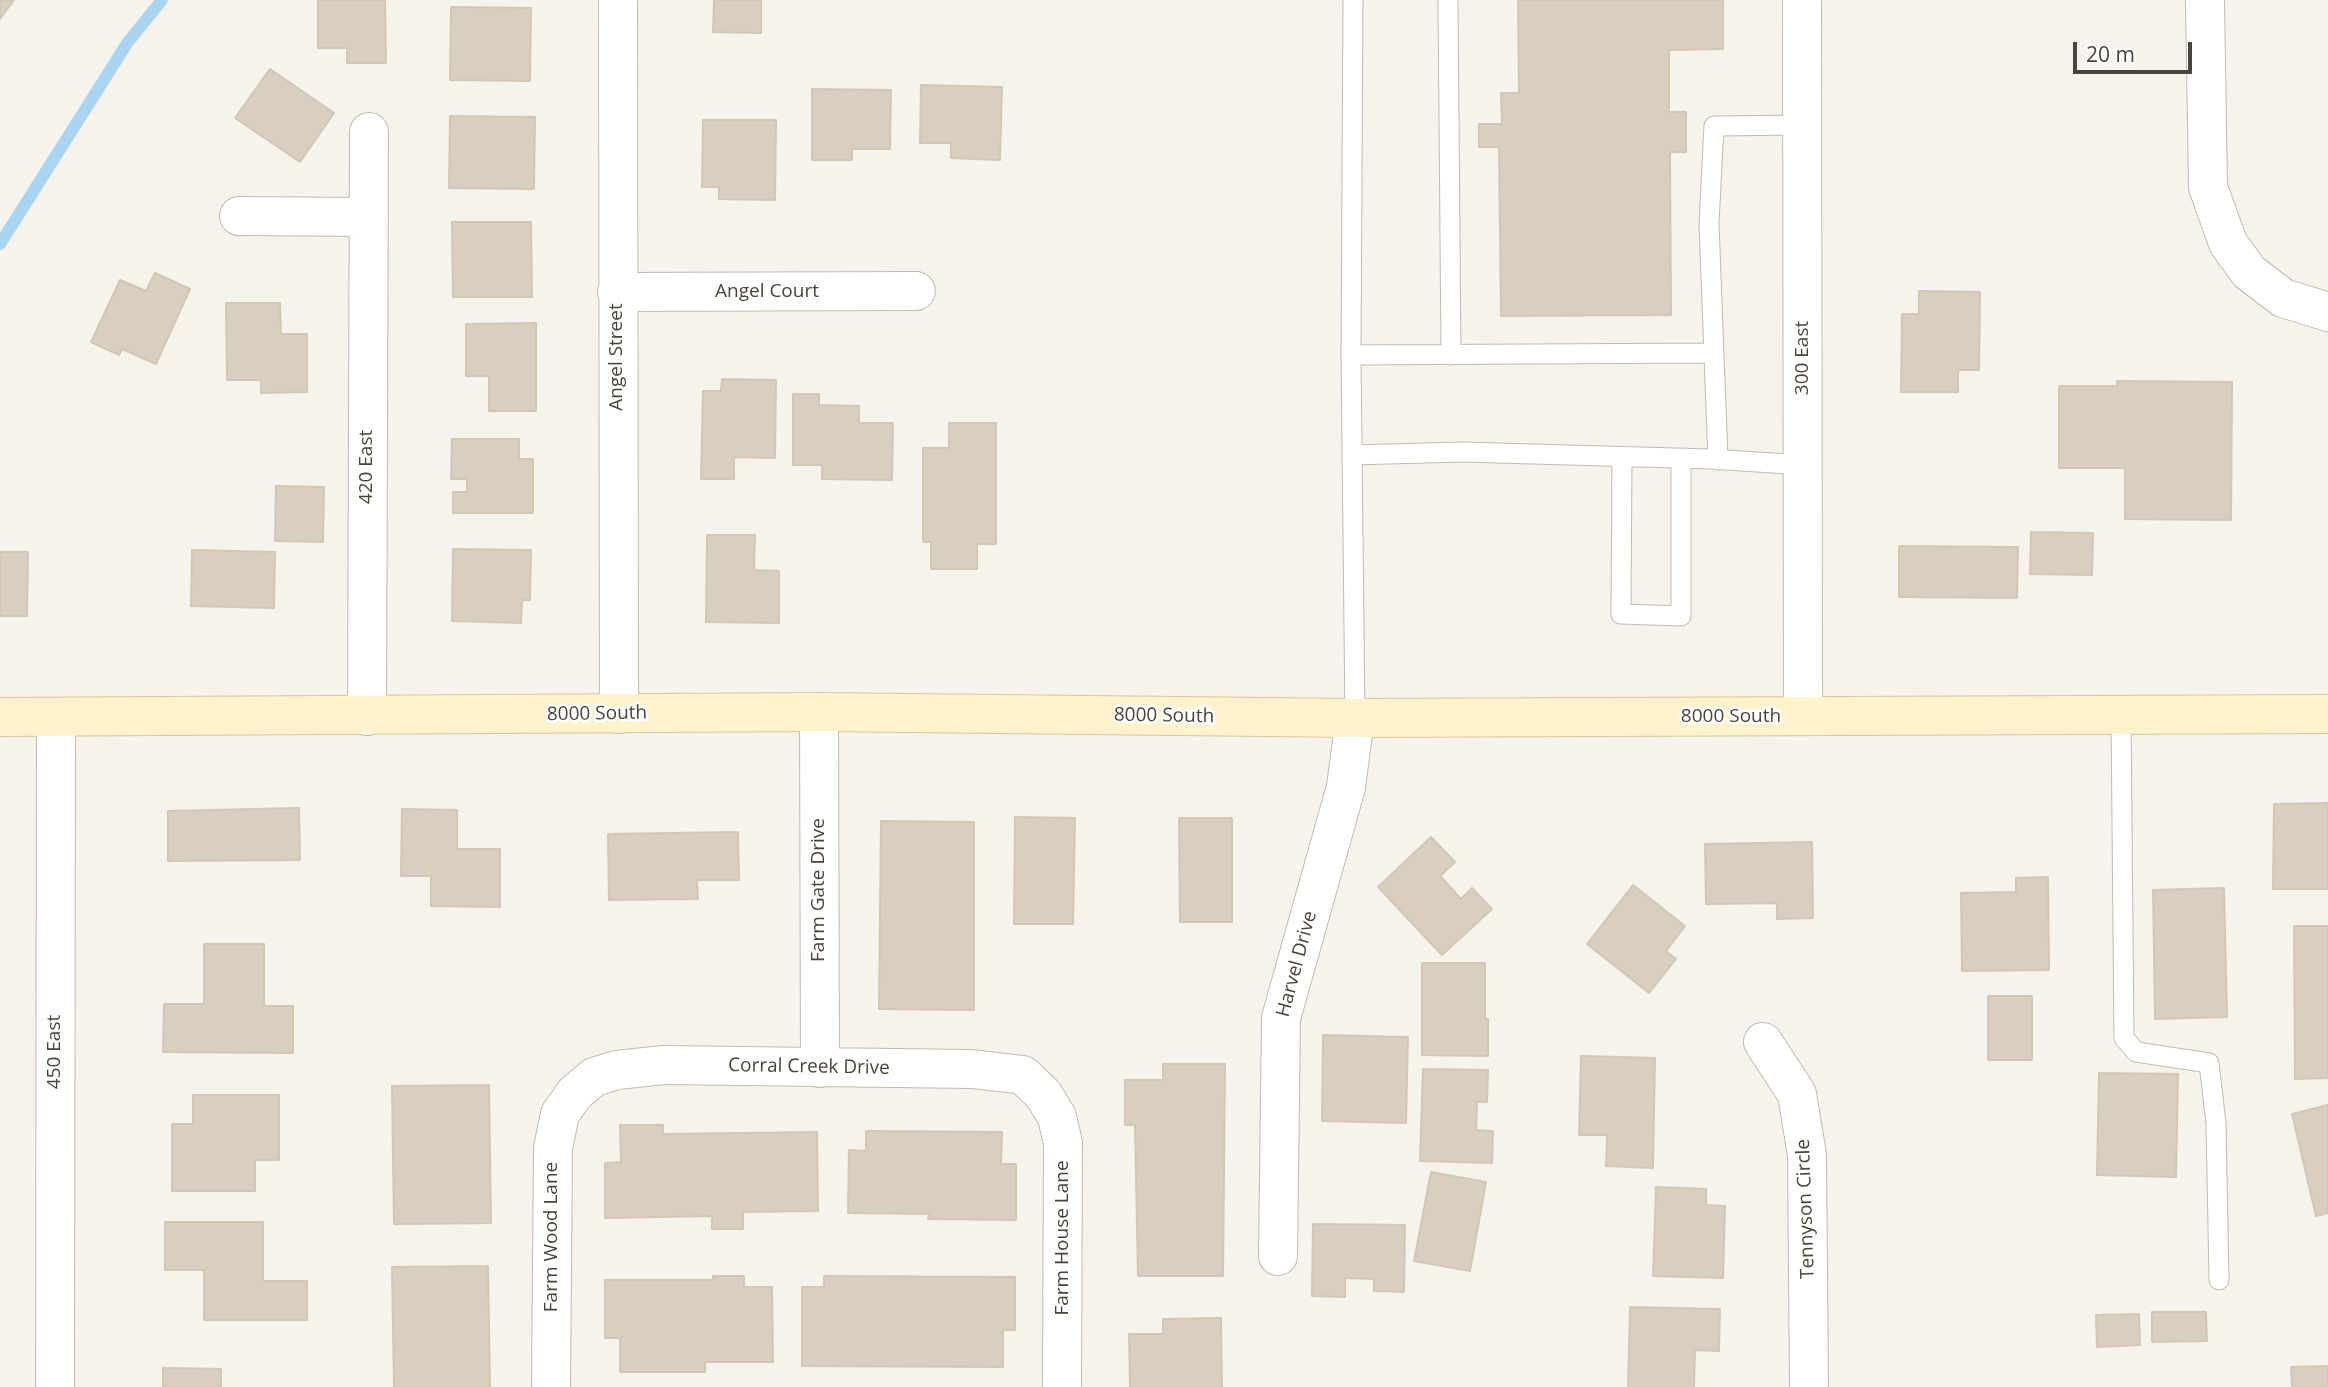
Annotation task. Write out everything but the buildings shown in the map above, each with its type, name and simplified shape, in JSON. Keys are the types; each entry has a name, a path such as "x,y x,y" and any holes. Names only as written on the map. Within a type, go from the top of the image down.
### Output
{"street":[{"name":"Angel Street","path":"618,0 619,714"},
{"name":"300 East","path":"1802,0 1803,716"},
{"path":"2205,0 2208,187 2228,243 2249,272 2283,298 2328,312"},
{"name":"420 East","path":"366,716 369,132"},
{"path":"239,216 368,217"},
{"name":"Angel Court","path":"617,292 916,291"},
{"name":"8000 South","path":"0,717 819,712 1355,718 2328,714"},
{"name":"Farm Gate Drive","path":"819,712 820,1068"},
{"name":"450 East","path":"55,1387 56,717"},
{"name":"Harvel Drive","path":"1278,1256 1281,1018 1346,787 1355,718"},
{"name":"Tennyson Circle","path":"1763,1042 1797,1094 1807,1155 1809,1387"},
{"name":"Corral Creek Drive","path":"575,1093 594,1077 617,1070 652,1066 985,1071 1023,1075 1043,1094"},
{"name":"Farm Wood Lane","path":"551,1387 553,1149 560,1114 575,1093"},
{"name":"Farm House Lane","path":"1043,1094 1057,1117 1063,1143 1062,1387"}],"lane":[{"path":"1353,0 1351,355 1355,718"},
{"path":"1448,0 1451,355"},
{"path":"1718,460 1709,224 1714,126 1802,125"},
{"path":"1351,355 1714,353"},
{"path":"1352,456 1462,452 1803,465"},
{"path":"1622,457 1621,614 1681,615 1681,459"},
{"path":"2121,714 2124,1038 2136,1052 2208,1063 2216,1123 2219,1280"}],"waterway":[{"path":"0,244 128,42 162,0"}]}
